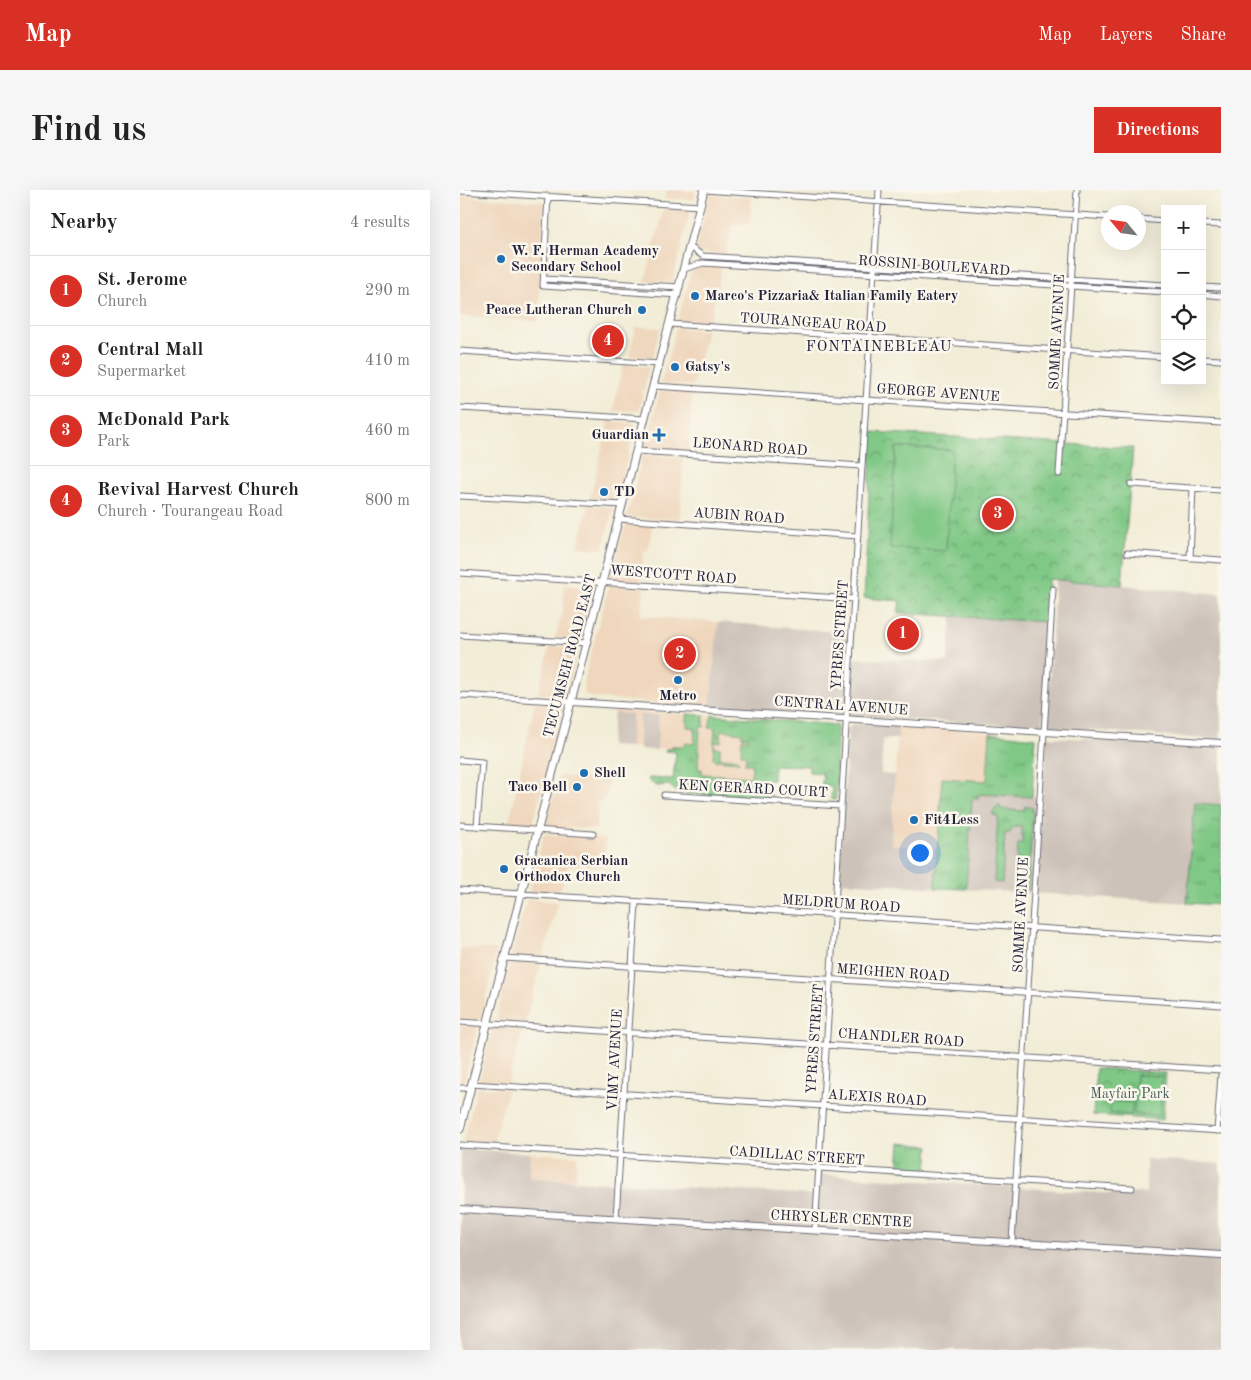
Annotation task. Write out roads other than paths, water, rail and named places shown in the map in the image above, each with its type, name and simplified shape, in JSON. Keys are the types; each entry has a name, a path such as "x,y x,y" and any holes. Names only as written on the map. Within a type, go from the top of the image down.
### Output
{"main road":[{"name":"TECUMSEH ROAD EAST","path":"460,1129 704,190"}],"street":[{"path":"460,190 700,206"},
{"path":"704,190 1101,217"},
{"name":"YPRES STREET","path":"815,1230 879,190"},
{"name":"SOMME AVENUE","path":"1060,474 1077,190"},
{"path":"548,196 543,286 637,292 679,291"},
{"path":"1146,220 1161,221"},
{"path":"1206,224 1221,225"},
{"path":"690,247 703,256 703,263"},
{"name":"ROSSINI BOULEVARD","path":"703,256 1161,285"},
{"name":"ROSSINI BOULEVARD","path":"684,269 703,263 1161,292"},
{"path":"544,279 637,284 679,291"},
{"path":"637,284 637,292"},
{"path":"1206,287 1221,288"},
{"path":"1206,294 1221,296"},
{"name":"TOURANGEAU ROAD","path":"670,324 1161,357"},
{"path":"460,351 660,364"},
{"path":"1206,359 1221,360"},
{"name":"GEORGE AVENUE","path":"654,386 1221,423"},
{"path":"460,408 645,419"},
{"name":"LEONARD ROAD","path":"637,450 862,466"},
{"path":"1131,484 1221,490"},
{"path":"1190,558 1194,488"},
{"path":"460,496 622,505"},
{"name":"AUBIN ROAD","path":"619,519 858,536"},
{"path":"1127,553 1221,560"},
{"name":"WESTCOTT ROAD","path":"460,573 854,599"},
{"name":"SOMME AVENUE","path":"1012,1242 1053,588"},
{"path":"460,635 587,643"},
{"name":"CENTRAL AVENUE","path":"460,695 1221,743"},
{"path":"460,760 482,762 477,826"},
{"name":"KEN GERARD COURT","path":"664,795 841,806"},
{"path":"460,825 593,834"},
{"name":"MELDRUM ROAD","path":"460,890 1221,940"},
{"name":"VIMY AVENUE","path":"616,1218 636,903"},
{"name":"MEIGHEN ROAD","path":"505,958 632,968 1221,1005"},
{"name":"CHANDLER ROAD","path":"460,1022 1221,1070"},
{"path":"1219,1131 1221,1075"},
{"name":"ALEXIS ROAD","path":"460,1088 471,1086 624,1093 1219,1131"},
{"name":"CADILLAC STREET","path":"460,1146 1132,1188"},
{"name":"CHRYSLER CENTRE","path":"460,1209 1221,1255"}],"place":[{"name":"W. F. Herman Academy Secondary School","path":"501,259"},
{"name":"Marco's Pizzaria& Italian Family Eatery","path":"695,296"},
{"name":"Peace Lutheran Church","path":"642,310"},
{"name":"Revival Harvest Church","path":"608,341"},
{"name":"Gatsy's","path":"675,367"},
{"name":"Guardian","path":"659,435"},
{"name":"TD","path":"604,492"},
{"name":"McDonald Park","path":"998,514"},
{"name":"St. Jerome","path":"903,634"},
{"name":"Central Mall","path":"680,654"},
{"name":"Metro","path":"678,680"},
{"name":"Shell","path":"584,773"},
{"name":"Taco Bell","path":"577,787"},
{"name":"Fit4Less","path":"914,820"},
{"name":"Gracanica Serbian Orthodox Church","path":"504,869"}],"district":[{"name":"FONTAINEBLEAU","path":"879,347"}],"park label":[{"name":"Mayfair Park","path":"1130,1094"}]}
